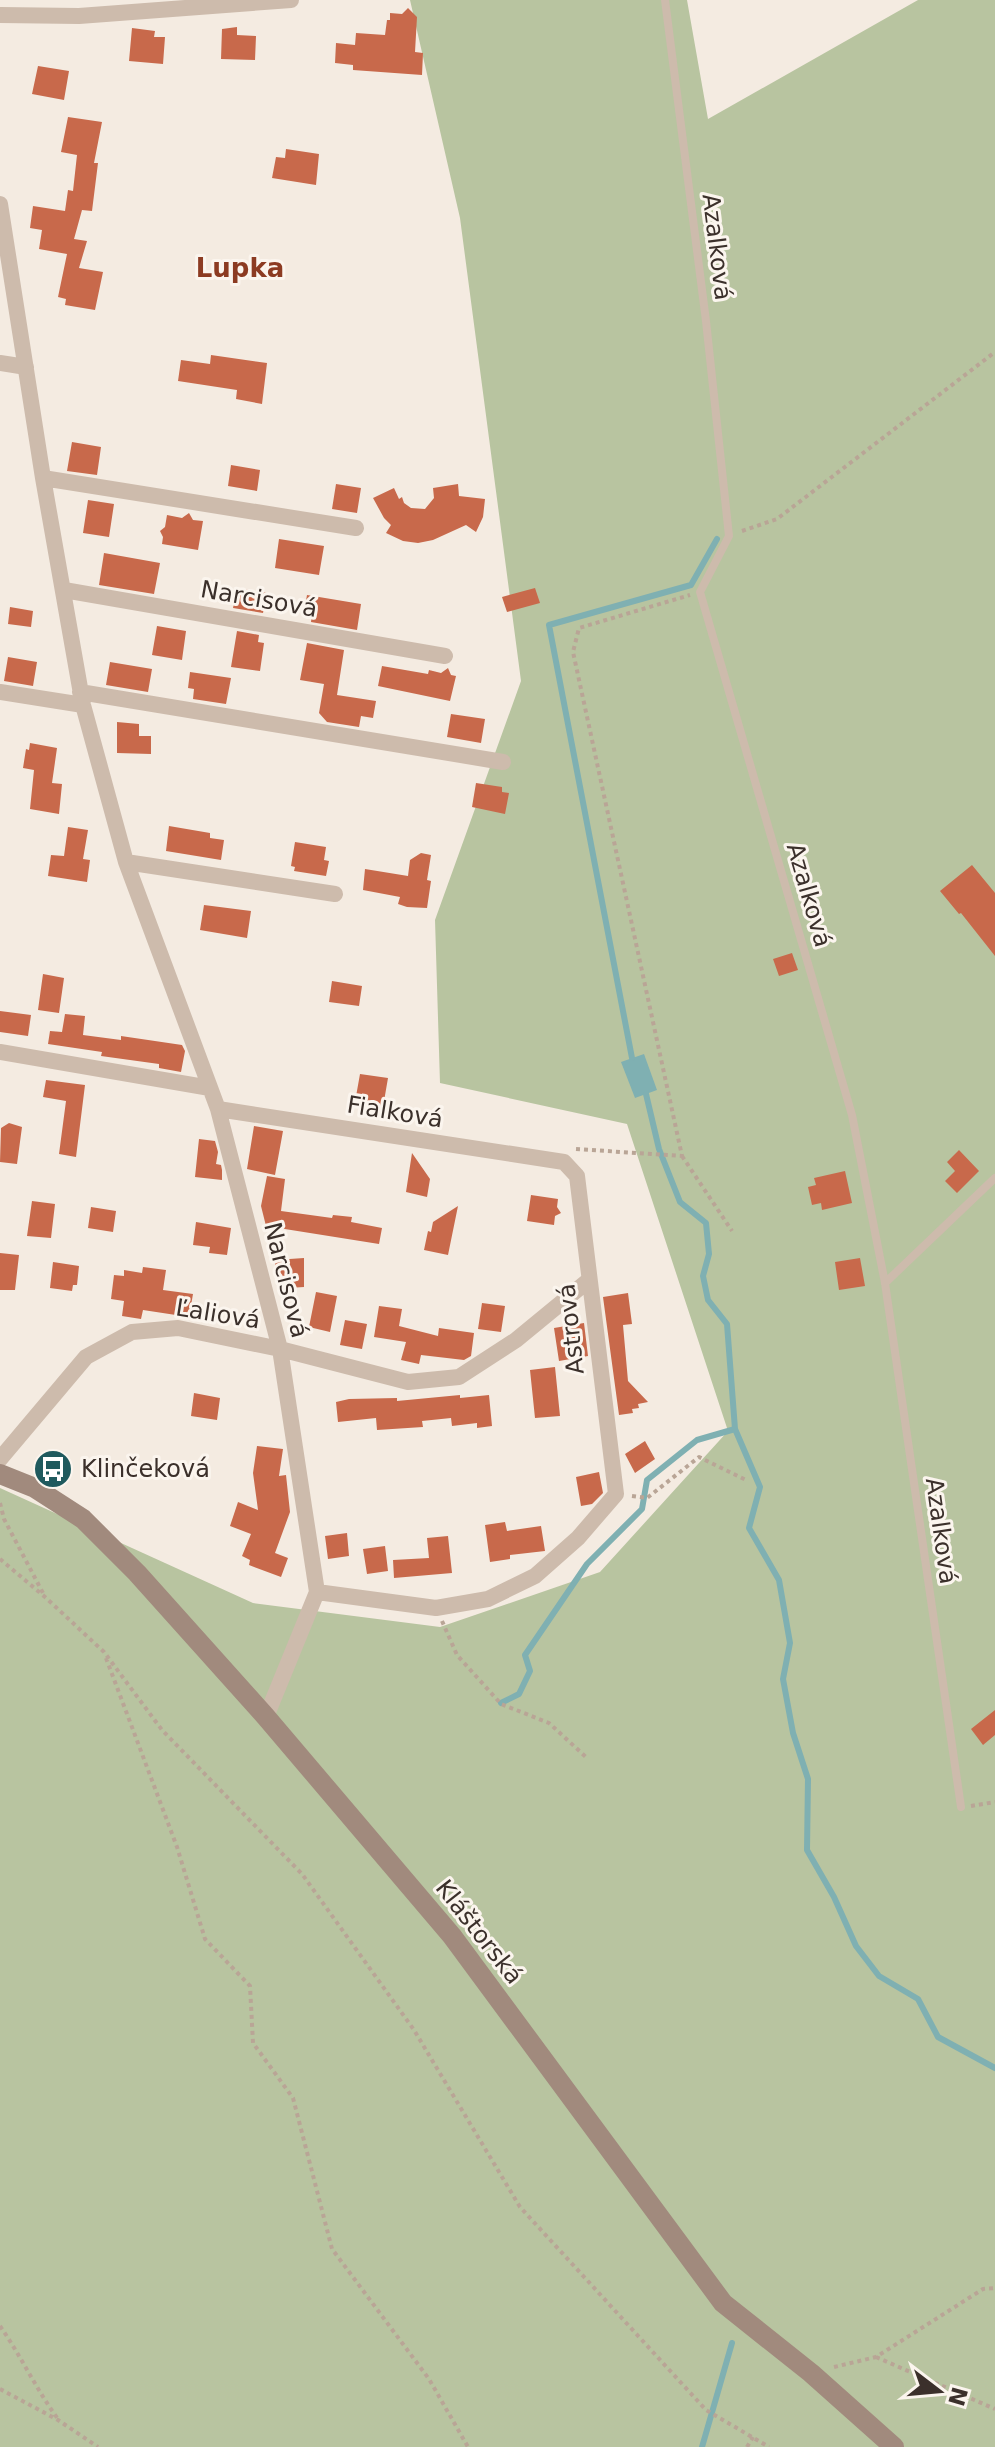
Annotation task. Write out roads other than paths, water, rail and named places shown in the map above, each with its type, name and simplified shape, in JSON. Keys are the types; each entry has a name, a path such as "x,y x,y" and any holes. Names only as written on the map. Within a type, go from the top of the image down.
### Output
{"street":[{"path":"0,15 79,16 291,0"},
{"name":"Narcisová","path":"0,204 43,478 82,698 126,862 218,1109 280,1349 317,1592"},
{"path":"0,363 26,367"},
{"path":"43,478 356,528"},
{"name":"Narcisová","path":"64,590 445,656"},
{"path":"0,692 82,698 503,762"},
{"path":"126,862 335,894"},
{"path":"0,1052 210,1088"},
{"name":"Fialková","path":"218,1109 565,1155"},
{"name":"Astrová","path":"317,1592 436,1608 488,1599 535,1576 578,1538 616,1494 577,1176 565,1155"},
{"name":"Ľaliová","path":"0,1459 86,1357 132,1332 178,1328 280,1349 408,1382 459,1377 516,1340 589,1280"},
{"name":"Kláštorská","path":"0,1474 35,1488 83,1519 137,1573 266,1717 452,1936 723,2303 811,2373 894,2447"},
{"path":"266,1717 317,1592"}],"lane":[{"name":"Azalková","path":"665,0 706,321 729,536 700,592 852,1115 885,1283 961,1807"},
{"path":"885,1283 995,1178"}],"water":[{"path":"644,1054 657,1090 635,1098 621,1062"}],"waterway":[{"path":"632,1058 549,625 691,585 717,539"},
{"path":"646,1094 659,1149 680,1202 706,1223 709,1254 703,1276 708,1300 727,1324 735,1429 760,1487 749,1528 779,1580 790,1643 783,1679 793,1733 808,1779 807,1850 834,1897 856,1946 879,1976 918,1999 938,2037 995,2068"},
{"path":"501,1703 519,1694 530,1671 525,1655 587,1564 642,1509 647,1480 697,1440 735,1429"},
{"path":"702,2447 732,2343"}],"place":[{"name":"Klinčeková","path":"53,1469"}],"district":[{"name":"Lupka","path":"240,268"}]}
